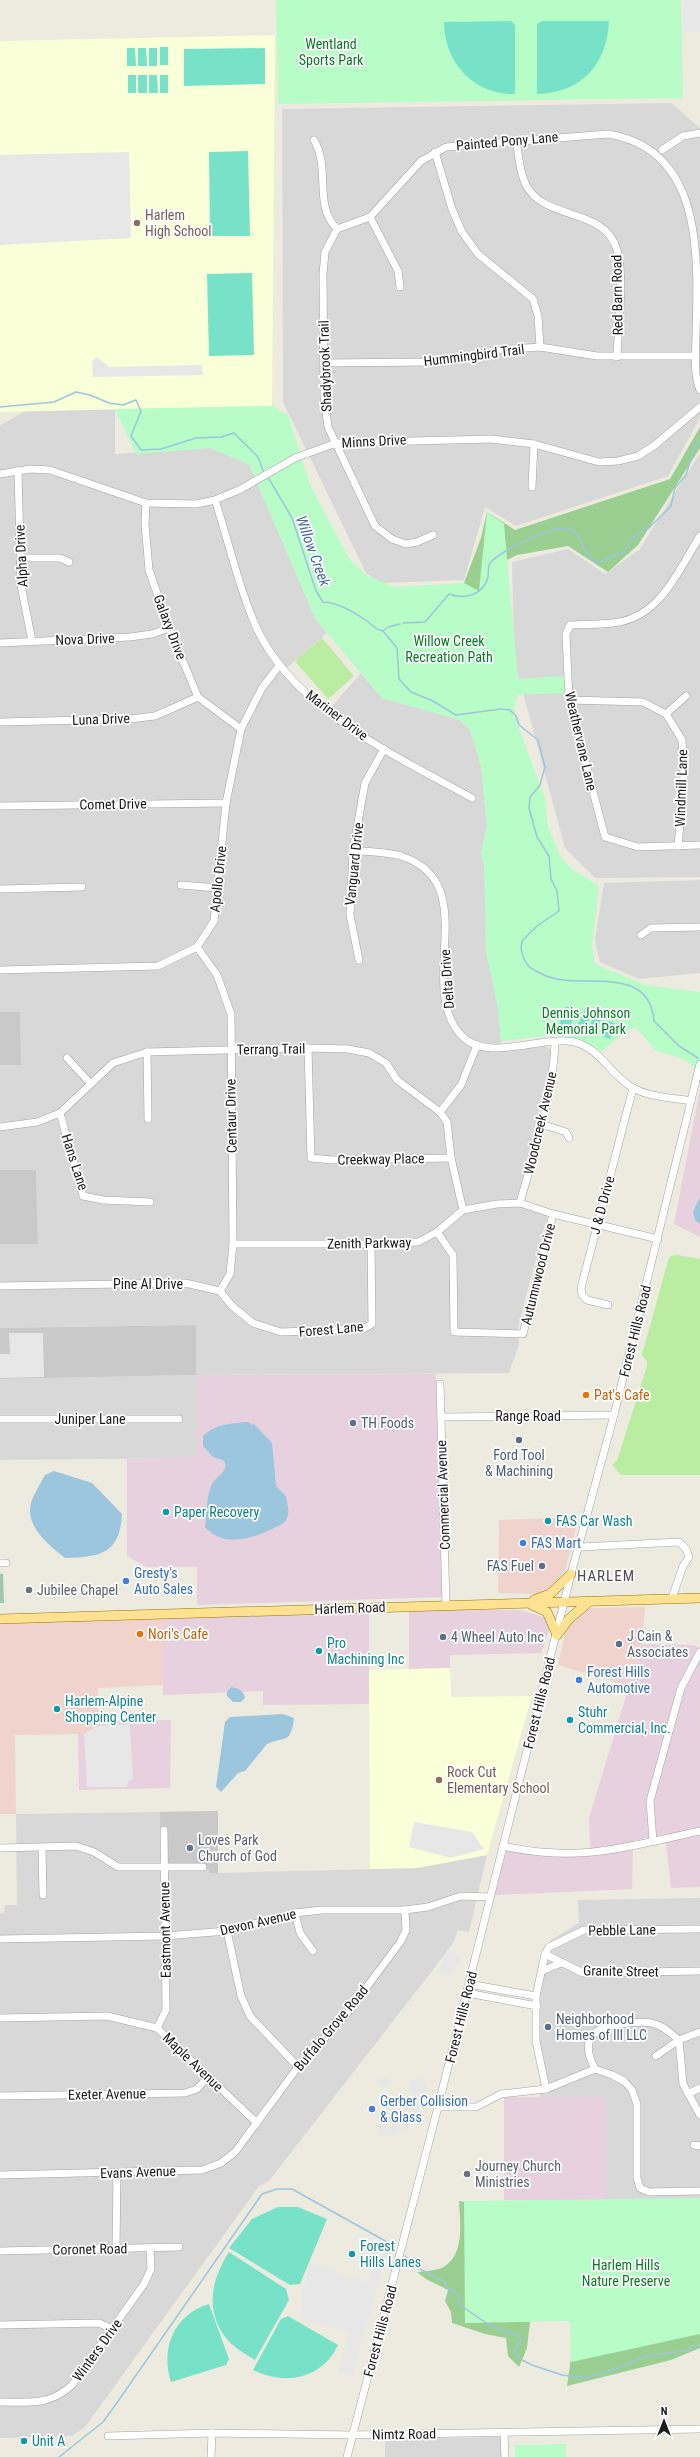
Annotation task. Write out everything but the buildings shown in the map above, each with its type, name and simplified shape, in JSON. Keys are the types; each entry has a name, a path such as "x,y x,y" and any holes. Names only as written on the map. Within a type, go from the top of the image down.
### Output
{"main road":[{"path":"527,1603 550,1594 571,1574"},
{"name":"Harlem Road","path":"0,1619 700,1598"},
{"path":"556,1635 569,1618 590,1601"},
{"path":"527,1603 547,1612 556,1635"}],"street":[{"path":"676,165 662,150 683,136 700,133"},
{"name":"Painted Pony Lane","path":"337,229 370,217 420,161 446,147 469,143 608,134 631,137 662,150"},
{"path":"314,140 322,153 325,204 330,221 337,229"},
{"name":"Red Barn Road","path":"516,141 526,186 539,200 564,213 587,219 610,236 617,250 619,275 617,357"},
{"path":"435,152 452,209 462,232 478,254 533,299 538,316 540,347"},
{"path":"370,217 398,271 400,287"},
{"path":"699,225 696,381 700,390"},
{"name":"Shadybrook Trail","path":"337,229 325,252 324,266 325,412 336,443 375,526 392,539 406,544 417,542 433,534"},
{"name":"Hummingbird Trail","path":"324,363 431,362 475,356 497,350 540,347 596,356 696,356"},
{"name":"Minns Drive","path":"0,474 18,471 50,470 146,503 156,505 196,504 215,500 260,480 295,458 336,443 492,439 534,444 599,462 618,461 638,456 655,445 700,407"},
{"path":"532,487 534,444"},
{"name":"Alpha Drive","path":"18,471 21,585 32,641"},
{"name":"Mariner Drive","path":"215,500 254,622 279,666 319,705 384,749 472,798"},
{"name":"Galaxy Drive","path":"146,503 145,524 149,570 170,628 198,697"},
{"name":"Weathervane Lane","path":"678,846 638,847 605,837 569,700 566,634 570,625 619,622 644,615 660,600 700,536"},
{"path":"20,558 60,558 69,562"},
{"name":"Nova Drive","path":"0,643 130,637 152,634 170,628"},
{"name":"Apollo Drive","path":"197,947 214,921 226,803 241,729 262,688 279,666"},
{"path":"569,700 643,702 666,714 686,696"},
{"path":"198,697 241,729"},
{"name":"Luna Drive","path":"0,722 130,719 155,716 198,697"},
{"name":"Windmill Lane","path":"666,714 682,740 684,780 678,846"},
{"name":"Vanguard Drive","path":"359,960 350,915 353,850 365,783 384,749"},
{"name":"Comet Drive","path":"0,806 226,803"},
{"path":"678,846 700,845"},
{"name":"Delta Drive","path":"353,850 400,856 424,867 439,886 445,910 444,985 447,1009 456,1030 466,1040 477,1046"},
{"path":"181,885 218,888"},
{"path":"0,889 82,887"},
{"path":"641,935 651,928 700,927"},
{"path":"0,970 158,966 197,947"},
{"name":"Centaur Drive","path":"197,947 217,975 231,1014 232,1244 230,1274 220,1291"},
{"path":"440,1112 461,1085 477,1046 487,1048 573,1042 584,1046 598,1055 612,1072 633,1088 650,1094 691,1101"},
{"name":"Woodcreek Avenue","path":"520,1203 541,1124 554,1061 555,1043"},
{"name":"Terrang Trail","path":"0,1128 37,1122 60,1113 90,1083 113,1063 147,1052 308,1048 348,1049 369,1053 386,1063 397,1080 440,1112 447,1122 451,1158 463,1210"},
{"name":"Creekway Place","path":"308,1048 311,1158 332,1160 451,1158"},
{"path":"147,1052 148,1119"},
{"path":"67,1058 90,1083"},
{"name":"Forest Hills Road","path":"347,2457 467,1993 571,1574 580,1547 614,1415 700,1064"},
{"name":"J & D Drive","path":"608,1305 586,1300 582,1295 597,1224 633,1088"},
{"name":"Hans Lane","path":"60,1113 83,1196 103,1200 150,1202"},
{"path":"541,1124 566,1132 569,1138"},
{"path":"463,1210 497,1204 520,1203 553,1214 658,1240"},
{"name":"Zenith Parkway","path":"232,1244 371,1244 418,1242 437,1232 463,1210"},
{"name":"Autumnwood Drive","path":"437,1232 453,1256 454,1332 523,1334 553,1214"},
{"name":"Forest Lane","path":"220,1291 232,1306 253,1323 281,1332 363,1329 372,1324 371,1244"},
{"name":"Pine Al Drive","path":"0,1286 185,1283 220,1291"},
{"name":"Commercial Avenue","path":"440,1384 446,1605"},
{"name":"Range Road","path":"441,1417 614,1415"},
{"name":"Juniper Lane","path":"0,1419 179,1419"},
{"path":"580,1547 667,1541 679,1542 686,1548 689,1557 683,1566 672,1598"},
{"path":"653,1841 650,1802 681,1688 700,1652"},
{"name":"Eastmont Avenue","path":"158,2028 166,2010 164,1830"},
{"path":"503,1846 542,1854 576,1855 620,1850 700,1831"},
{"path":"0,1848 76,1846 94,1852 118,1867 203,1867"},
{"path":"42,1848 43,1895"},
{"name":"Devon Avenue","path":"0,1939 165,1936 227,1931 295,1913 322,1910 405,1910 428,1907 461,1896 490,1897"},
{"name":"Buffalo Grove Road","path":"257,2123 298,2067 346,2015 401,1941 406,1930 405,1910"},
{"path":"295,1913 300,1933 313,1951"},
{"name":"Pebble Lane","path":"545,1954 549,1947 584,1930 700,1929"},
{"path":"227,1931 240,1996 250,2016 298,2067"},
{"path":"545,1954 536,1996 536,2041 546,2089"},
{"name":"Granite Street","path":"545,1954 583,1973 700,1972"},
{"path":"542,1971 561,1963"},
{"path":"469,1984 536,1996"},
{"path":"467,1993 537,2006"},
{"name":"Maple Avenue","path":"0,2018 107,2016 158,2028 208,2078 257,2123"},
{"path":"700,2115 683,2084 679,2040 665,2028 650,2022 608,2024 597,2030 589,2042 588,2056 595,2069 624,2081 632,2090 637,2104 637,2178 640,2188 649,2192 700,2191"},
{"path":"656,2056 666,2047 700,2032"},
{"path":"438,2107 476,2107 511,2092 546,2089 595,2069"},
{"name":"Exeter Avenue","path":"0,2096 185,2093 197,2089 208,2078"},
{"path":"688,2094 700,2088"},
{"name":"Evans Avenue","path":"0,2175 202,2170 221,2163 235,2152 257,2123"},
{"path":"116,2249 117,2173"},
{"name":"Coronet Road","path":"0,2251 179,2247"},
{"name":"Winters Drive","path":"0,2402 42,2401 60,2396 72,2385 144,2284 151,2269 150,2248"},
{"path":"0,2325 99,2323 112,2328"},
{"name":"Nimtz Road","path":"108,2436 212,2433 352,2435 700,2429"},
{"path":"211,2457 212,2433"},
{"path":"504,2433 505,2457"}],"shaded area":[{"path":"684,0 700,0 700,32 684,32"},
{"name":"Harlem High School","path":"275,35 272,406 0,412 0,41"},
{"path":"671,103 700,128 700,418 668,476 516,526 485,507 464,580 382,583 366,573 283,402 282,109"},
{"path":"129,152 131,238 0,245 0,155"},
{"path":"97,357 109,367 202,365 203,375 93,377 92,361"},
{"path":"115,409 115,454 210,448 249,464 316,620 327,633 281,673 307,698 325,714 361,673 382,698 460,720 470,730 481,766 487,827 481,853 484,865 502,1050 545,1046 551,1050 551,1063 516,1205 546,1214 547,1217 518,1327 519,1344 509,1373 197,1375 197,1458 0,1460 0,1379 196,1375 196,1325 0,1328 0,1244 38,1243 36,1170 0,1170 0,1065 21,1064 20,1012 0,1012 0,425 26,411"},
{"path":"700,453 700,877 595,878 565,848 514,659 512,562 568,549 605,574 640,549"},
{"path":"700,880 700,973 639,979 600,962 595,940 604,883"},
{"path":"0,1012 20,1012 21,1065 0,1065"},
{"path":"700,1089 700,1237 674,1224"},
{"path":"0,1170 36,1170 38,1244 0,1244"},
{"path":"700,1197 700,1224 695,1220 693,1212"},
{"path":"196,1325 196,1375 0,1379 0,1328"},
{"path":"9,1333 43,1333 44,1377 0,1378 0,1354 10,1354"},
{"path":"436,1374 442,1597 197,1605 197,1567 147,1567 127,1556 127,1459 197,1457 196,1375"},
{"path":"248,1422 252,1425 254,1424 272,1443 276,1486 286,1496 288,1515 283,1524 258,1535 249,1538 230,1540 213,1534 205,1527 209,1491 213,1483 224,1471 225,1464 223,1460 213,1457 203,1446 203,1436 218,1427"},
{"path":"54,1471 92,1483 122,1514 117,1538 106,1551 88,1556 65,1558 40,1535 35,1528 30,1512 31,1503 45,1475"},
{"path":"579,1517 565,1571 551,1588 538,1594 498,1593 499,1520"},
{"path":"0,1574 3,1574 4,1603 0,1603"},
{"path":"645,1607 642,1644 629,1686 558,1665 566,1630 580,1612 590,1608"},
{"path":"409,1609 520,1610 544,1617 548,1620 550,1627 541,1653 450,1655 450,1668 409,1669"},
{"path":"369,1612 369,1704 263,1705 263,1691 163,1695 163,1618"},
{"path":"163,1618 163,1685 98,1688 99,1726 84,1734 15,1735 16,1814 0,1814 0,1623"},
{"path":"642,1644 694,1645 700,1648 700,1887 671,1888 665,1834 633,1841 632,1889 494,1895 508,1845 572,1851 590,1849 589,1818"},
{"name":"Rock Cut Elementary School","path":"450,1668 451,1697 532,1696 487,1855 417,1868 370,1869 369,1670"},
{"path":"231,1687 238,1689 243,1693 245,1698 241,1702 233,1702 227,1696 227,1692"},
{"path":"283,1714 294,1718 293,1727 289,1736 267,1744 245,1771 238,1773 221,1792 216,1787 225,1722 230,1717"},
{"path":"171,1720 170,1788 79,1790 78,1734 84,1734 99,1726 99,1721"},
{"path":"130,1724 133,1780 129,1780 127,1787 87,1787 84,1734 99,1726"},
{"path":"218,1811 218,1873 417,1868 487,1855 469,1932 458,1930 452,1945 269,2181 259,2186 85,2427 72,2436 0,2438 0,1913 4,1913 5,1905 17,1905 16,1814"},
{"path":"218,1811 218,1873 210,1873 208,1869 161,1870 160,1812"},
{"path":"414,1822 472,1832 484,1849 451,1858 409,1847"},
{"path":"700,1898 700,2198 606,2200 606,2097 540,2097 539,1989 551,1940 579,1923 578,1900"},
{"path":"448,1950 461,1955 451,1977 437,1972"},
{"path":"423,2076 428,2091 409,2095 409,2081"},
{"path":"377,2078 390,2078 391,2086 378,2087"},
{"path":"504,2097 606,2097 606,2200 504,2200"},
{"path":"416,2104 422,2111 405,2132 400,2128 400,2121"},
{"path":"387,2116 387,2126 399,2126 399,2134 379,2136 378,2117"},
{"path":"378,2249 387,2252 352,2376 338,2373 349,2332 301,2320 304,2304 302,2297 310,2264 337,2271 336,2274 369,2282"},
{"path":"501,2437 503,2457 385,2457 385,2439"}],"green space":[{"name":"Wentland Sports Park","path":"276,0 681,0 683,98 278,104"},
{"path":"511,21 515,25 515,94 500,93 487,89 464,74 449,51 445,37 444,22"},
{"path":"542,21 609,21 603,50 597,63 589,73 579,82 567,88 537,94 537,24"},
{"path":"160,47 168,47 168,65 160,65"},
{"path":"127,48 135,48 136,66 127,66"},
{"path":"138,48 146,48 147,66 138,66"},
{"path":"149,48 157,48 157,66 149,66"},
{"path":"265,48 265,84 184,86 184,49"},
{"path":"128,75 136,75 136,93 128,93"},
{"path":"138,75 147,75 147,93 138,93"},
{"path":"149,75 157,75 158,93 149,93"},
{"path":"160,75 168,75 168,93 160,93"},
{"path":"248,151 250,236 210,236 209,152"},
{"path":"252,273 254,355 209,356 207,274"},
{"name":"Willow Creek Recreation Path","path":"272,406 288,415 311,487 350,560 366,575 394,587 464,583 479,591 487,512 504,524 518,679 565,676 565,693 517,695 514,715 545,798 548,827 561,857 572,869 599,886 592,947 595,964 645,985 700,992 700,1074 686,1060 655,1050 636,1027 623,1033 601,1052 590,1044 578,1039 566,1037 554,1036 501,1041 498,1008 486,953 484,865 481,853 487,827 481,766 470,730 460,720 382,698 316,620 249,464 210,448 136,454 115,409"},
{"path":"700,427 700,448 638,545 608,572 568,546 517,555 507,560 509,623 464,583 481,538 487,512 515,530 670,479"},
{"path":"322,638 354,676 328,699 295,661"},
{"path":"566,1006 577,1011 569,1028 559,1024"},
{"name":"Dennis Johnson Memorial Park","path":"585,1010 592,1013 585,1029 577,1026"},
{"path":"595,1014 602,1017 594,1034 587,1030"},
{"path":"609,1021 616,1024 610,1039 602,1036"},
{"path":"677,1255 700,1259 700,1475 621,1475 612,1465 617,1461 647,1366 647,1361 642,1355 668,1261 670,1256"},
{"name":"Harlem Hills Nature Preserve","path":"700,2198 700,2334 571,2362 570,2321 465,2323 464,2201"},
{"path":"459,2201 479,2204 519,2319 530,2322 527,2348 519,2367 508,2356 506,2338 485,2334 452,2323 451,2312 445,2301 448,2290 426,2279 417,2272 442,2268 456,2253 460,2236"},
{"path":"278,2207 298,2207 327,2219 300,2284 290,2285 229,2248 252,2219"},
{"path":"229,2252 286,2289 289,2300 255,2360 239,2350 226,2338 219,2327 215,2316 213,2294 215,2283 218,2273"},
{"path":"209,2304 229,2359 226,2365 171,2382 167,2357 173,2334 187,2316 197,2309"},
{"path":"700,2314 700,2348 671,2360 567,2386 571,2358"},
{"path":"288,2316 338,2345 331,2356 322,2366 313,2372 302,2376 278,2378 253,2370 281,2319"},
{"path":"566,2444 566,2457 515,2457 515,2445"}],"waterway":[{"name":"Willow Creek","path":"0,407 54,402 76,392 90,395 109,403 123,405 136,400 141,411 131,436 141,450 161,449 196,438 221,437 234,433 258,457 264,473"},
{"path":"403,623 425,622 449,594 455,596 467,596 478,592 486,583 489,565 496,557 530,539 555,530 566,529 576,532 586,552 595,562 624,553 633,537 649,528 671,506 675,488 686,475 695,446 700,439"},
{"name":"Willow Creek","path":"269,479 292,518 316,591 323,602 329,602 346,608 383,631 397,648 399,679 411,692 433,701 456,715 501,709 510,710 516,716 519,725 538,740 545,767 540,785 530,797 529,808 537,837 549,856 551,879 557,891 559,911 537,926 522,941 521,947 528,966 542,974 557,979 626,984 639,991 649,1002 654,1021 679,1046 698,1058"},
{"path":"383,631 388,627 400,624"},
{"path":"59,2457 103,2422 262,2194 277,2189 292,2189 389,2243"},
{"path":"405,2256 420,2269 444,2281 449,2290 456,2292 460,2297 458,2303 486,2323 493,2327 518,2335 521,2340 514,2352 522,2360 562,2375 585,2378 616,2369 643,2357 688,2350 700,2344"}],"place":[{"name":"Harlem High School","path":"137,223"},
{"name":"Pat's Cafe","path":"586,1395"},
{"name":"TH Foods","path":"353,1423"},
{"name":"Ford Tool & Machining","path":"519,1440"},
{"name":"Paper Recovery","path":"166,1512"},
{"name":"FAS Car Wash","path":"548,1521"},
{"name":"FAS Mart","path":"523,1543"},
{"name":"FAS Fuel","path":"542,1566"},
{"name":"Gresty's Auto Sales","path":"126,1581"},
{"name":"Jubilee Chapel","path":"29,1590"},
{"name":"Nori's Cafe","path":"140,1634"},
{"name":"4 Wheel Auto Inc","path":"443,1637"},
{"name":"J Cain & Associates","path":"619,1644"},
{"name":"Pro Machining Inc","path":"319,1651"},
{"name":"Forest Hills Automotive","path":"579,1680"},
{"name":"Harlem-Alpine Shopping Center","path":"57,1709"},
{"name":"Stuhr Commercial, Inc.","path":"570,1720"},
{"name":"Rock Cut Elementary School","path":"439,1780"},
{"name":"Loves Park Church of God","path":"190,1848"},
{"name":"Neighborhood Homes of Ill LLC","path":"548,2027"},
{"name":"Gerber Collision & Glass","path":"372,2109"},
{"name":"Journey Church Ministries","path":"467,2174"},
{"name":"Forest Hills Lanes","path":"352,2254"},
{"name":"Unit A","path":"24,2441"}],"district":[{"name":"HARLEM","path":"606,1576"}]}
